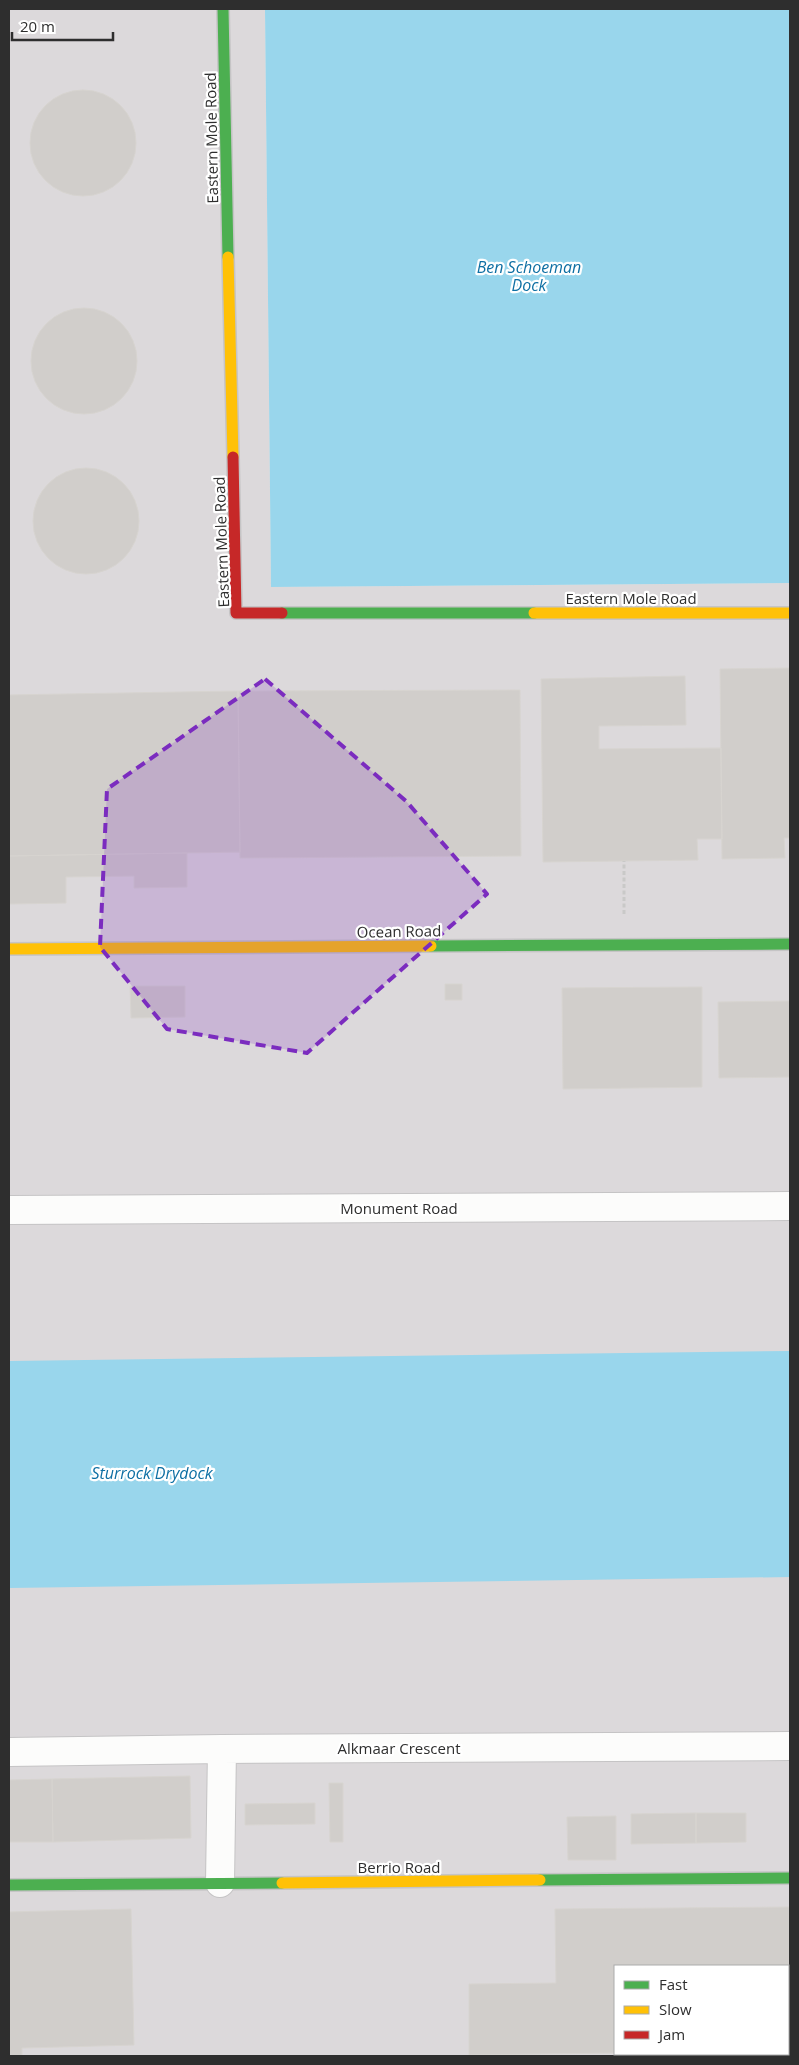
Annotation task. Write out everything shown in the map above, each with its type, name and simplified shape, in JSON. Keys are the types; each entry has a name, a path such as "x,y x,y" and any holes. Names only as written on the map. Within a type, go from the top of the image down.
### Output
{"street":[{"name":"Eastern Mole Road","path":"223,9 236,613 790,612"},
{"name":"Ocean Road","path":"9,949 790,944"},
{"name":"Monument Road","path":"9,1210 790,1206"},
{"name":"Alkmaar Crescent","path":"9,1752 790,1746"},
{"path":"220,1883 222,1749"},
{"name":"Berrio Road","path":"9,1885 790,1878"}],"highlighted area":[{"path":"265,679 406,801 487,894 307,1053 167,1029 100,947 107,789"}],"shaded area":[{"path":"9,9 759,9 265,10 271,587 790,583 790,2056 9,2056"}],"water":[{"name":"Ben Schoeman Dock","path":"790,9 790,583 271,587 265,10"},
{"name":"Sturrock Drydock","path":"790,1351 790,1577 9,1588 9,1361"}],"building":[{"path":"83,90 103,94 120,106 132,123 136,143 132,163 120,180 103,192 83,196 63,192 46,180 34,163 30,143 34,123 46,106 63,94"},
{"path":"84,308 104,312 121,324 133,341 137,361 133,381 121,398 104,410 84,414 64,410 47,398 35,381 31,361 35,341 47,324 64,312"},
{"path":"86,468 106,472 123,484 135,501 139,521 135,541 123,558 106,570 86,574 66,570 49,558 37,541 33,521 37,501 49,484 66,472"},
{"path":"790,668 790,838 784,838 785,858 722,859 720,669"},
{"path":"685,676 686,725 599,726 599,749 721,748 722,839 697,839 698,860 543,862 541,679"},
{"path":"520,690 521,856 240,858 238,691"},
{"path":"238,691 240,852 9,856 9,695"},
{"path":"187,853 187,887 134,888 134,876 66,877 66,903 9,904 9,856"},
{"path":"445,984 462,984 462,1000 445,1000"},
{"path":"130,986 185,986 185,1017 131,1018"},
{"path":"702,987 702,1087 563,1089 562,988"},
{"path":"790,1001 790,1077 719,1078 718,1002"},
{"path":"190,1776 191,1838 53,1842 52,1779"},
{"path":"52,1779 53,1842 9,1842 9,1780"},
{"path":"329,1783 343,1783 343,1842 330,1842"},
{"path":"315,1803 315,1824 245,1825 245,1804"},
{"path":"696,1813 746,1813 746,1842 696,1843"},
{"path":"696,1813 696,1843 631,1844 631,1814"},
{"path":"616,1816 616,1860 568,1860 567,1817"},
{"path":"790,1907 790,2052 789,1965 614,1965 614,2053 469,2055 469,1984 556,1983 555,1909"},
{"path":"131,1909 134,2045 22,2048 22,2056 9,2056 9,1912"}],"traffic: fast":[{"path":"223,9 228,257"},
{"path":"282,613 534,613"},
{"path":"431,946 790,944"},
{"path":"540,1880 790,1878"},
{"path":"9,1885 282,1883"}],"traffic: slow":[{"path":"228,257 233,457"},
{"path":"534,613 790,613"},
{"path":"9,949 431,946"},
{"path":"282,1883 540,1880"}],"traffic: jam":[{"path":"233,457 236,613 282,613"}]}
